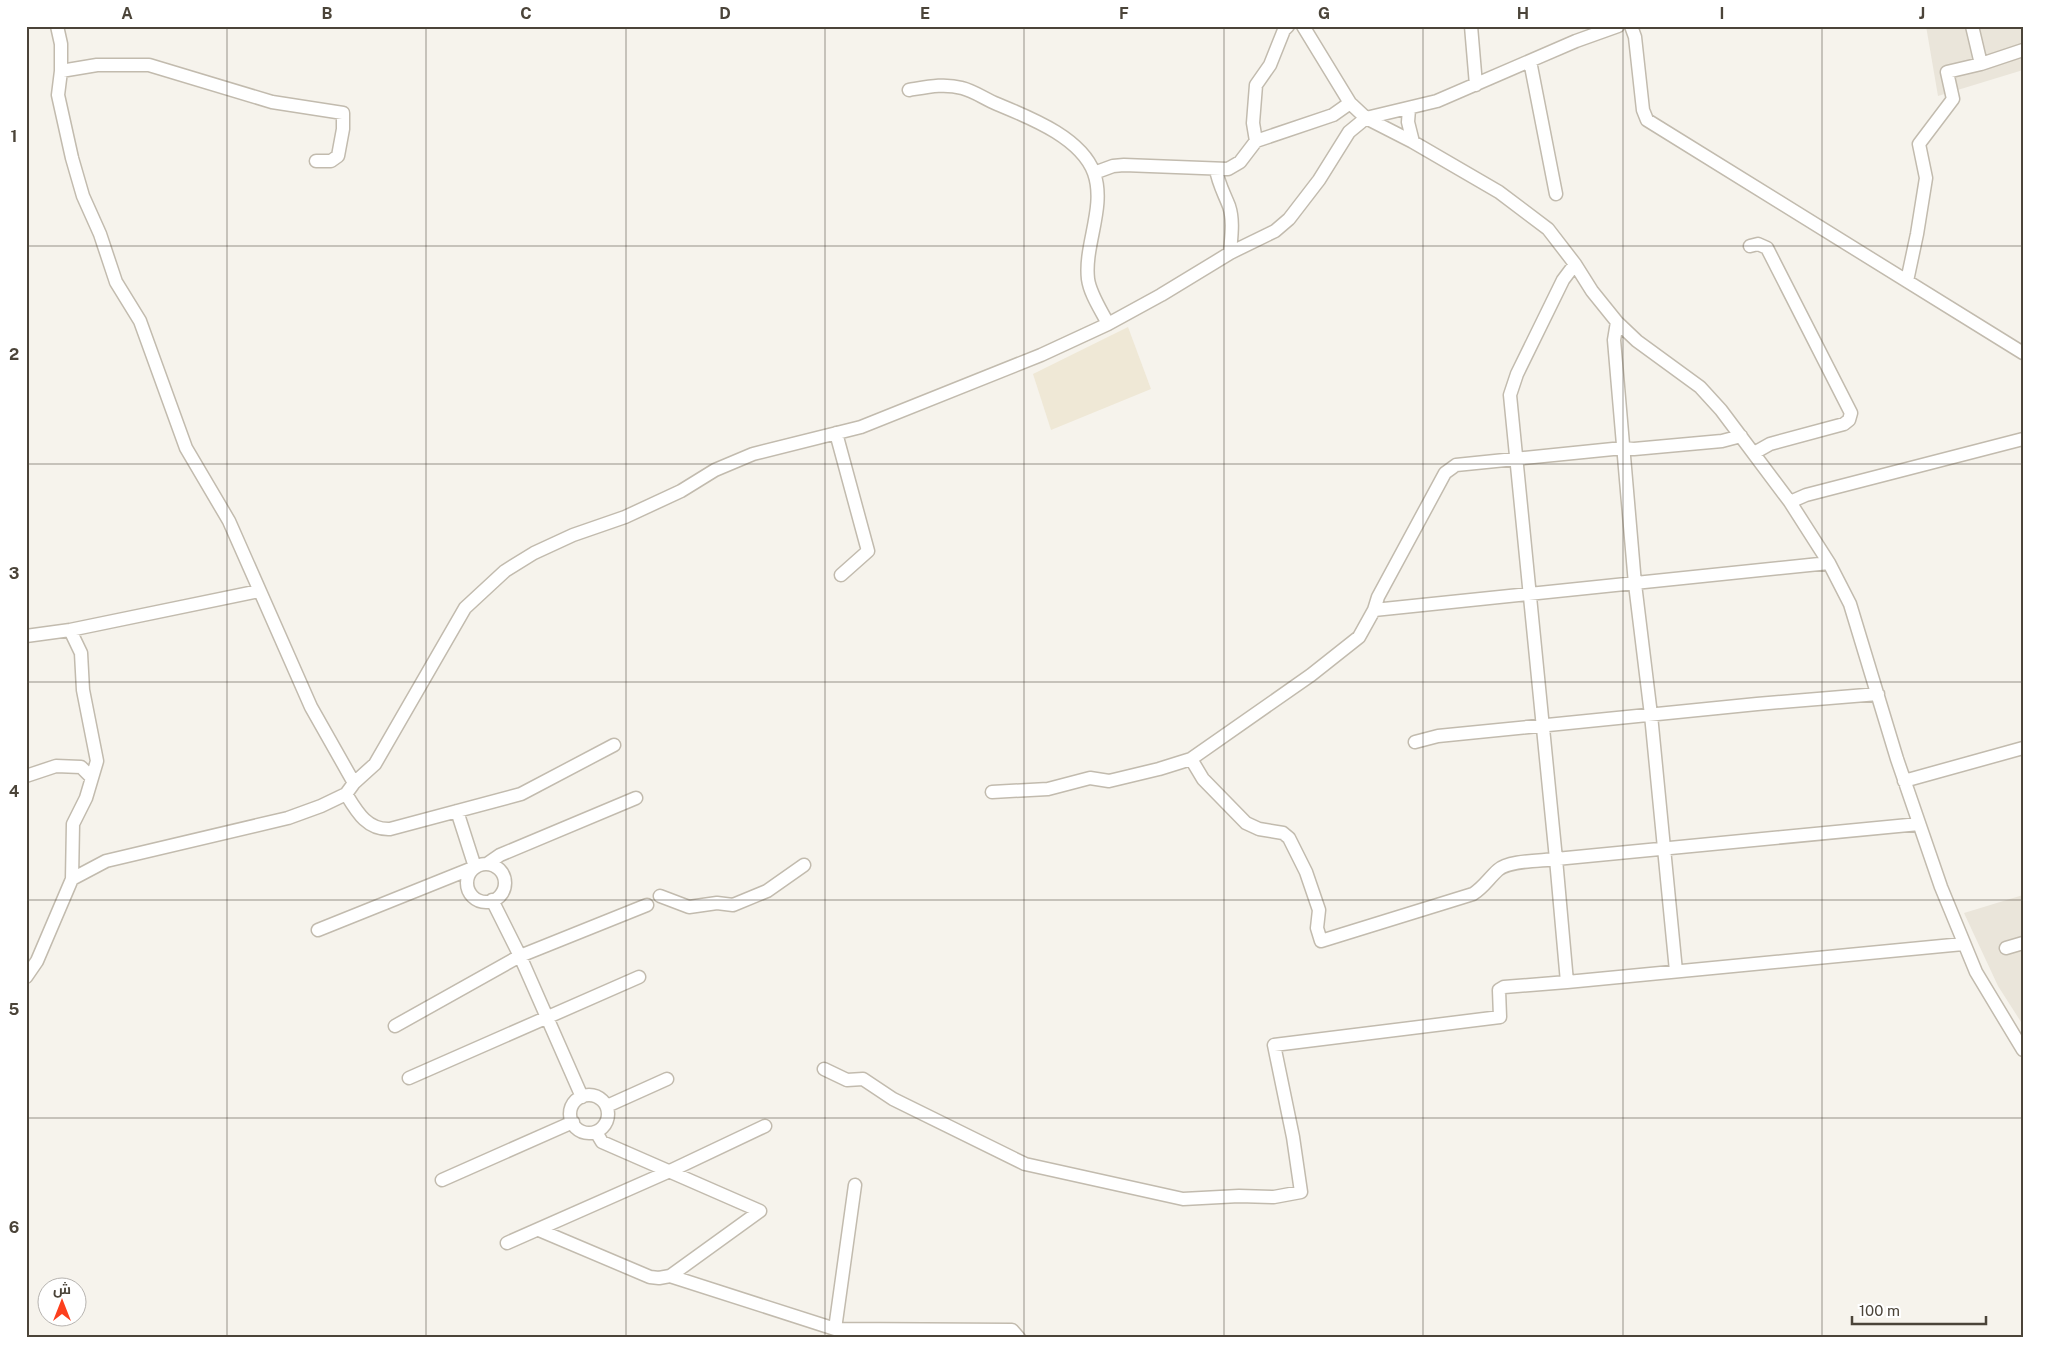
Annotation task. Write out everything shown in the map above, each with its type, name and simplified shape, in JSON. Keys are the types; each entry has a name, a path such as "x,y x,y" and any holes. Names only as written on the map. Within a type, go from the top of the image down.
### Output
{"street":[{"path":"58,26 61,44 61,71 58,95 72,158 83,196 100,234 116,282 140,321 186,448 229,521 311,707 354,783"},
{"path":"1256,141 1253,122 1256,85 1270,65 1284,30 1288,26"},
{"path":"1471,26 1476,84"},
{"path":"72,879 106,861 288,818 321,806 346,794 354,783 375,764 465,608 505,571 534,553 573,536 625,518 681,491 715,470 752,454 860,427 1041,356 1108,324 1161,295 1230,253 1275,231 1289,219 1319,180 1349,132 1366,118 1437,101 1618,26"},
{"path":"1631,26 1635,37 1643,110 1647,120 2023,353"},
{"path":"1972,26 1981,64"},
{"path":"1305,27 1350,103 1366,118 1413,142 1499,192 1548,229 1576,264 1592,291 1617,322 1637,341 1700,387 1721,410 1790,502 1829,563 1850,604 1904,781 1963,944 1986,991 2019,1035 2023,1050"},
{"path":"1907,281 1926,178 1919,144 1953,100 1947,72 1981,64 2023,50"},
{"path":"1530,61 1556,194"},
{"path":"61,71 97,65 149,65 272,102 343,113 343,129 338,156 331,161 316,161"},
{"path":"909,90 939,85 962,88 1050,127 1073,145 1088,162 1094,173 1096,217 1088,261 1088,280 1108,324"},
{"path":"1094,173 1113,166 1124,165 1228,169 1240,162 1256,141 1333,115 1350,103"},
{"path":"1409,109 1408,129 1413,142"},
{"path":"1216,169 1218,183 1229,207 1232,222 1230,253"},
{"path":"1750,246 1758,244 1767,248 1851,413 1849,420 1844,424 1770,444 1754,453"},
{"path":"1567,982 1510,395 1516,374 1563,280 1576,264"},
{"path":"1617,322 1614,340 1635,584 1651,715 1676,971"},
{"path":"836,433 868,551 841,575"},
{"path":"992,792 1048,789 1090,778 1109,781 1159,770 1191,758 1311,675 1358,637 1374,610 1378,597 1444,473 1456,465 1623,448 1634,449 1722,441 1741,436"},
{"path":"1790,502 1806,495 2023,438"},
{"path":"1374,610 1829,563"},
{"path":"26,636 70,630 259,591"},
{"path":"26,977 37,961 72,879 73,824 98,761 83,690 81,653 70,630"},
{"path":"1415,742 1438,736 1543,727 1757,704 1878,694"},
{"path":"346,794 359,815 370,825 381,830 390,829 521,794 614,745"},
{"path":"1904,781 2023,748"},
{"path":"1191,758 1203,779 1246,823 1259,829 1283,833 1289,838 1306,872 1319,910 1317,928 1321,941 1473,894 1484,888 1500,869 1510,864 1919,824"},
{"path":"26,776 56,766 81,767 92,778"},
{"path":"318,930 481,866 500,855 636,798"},
{"path":"457,811 481,866"},
{"path":"660,896 688,907 720,903 733,905 767,891 804,865"},
{"path":"481,866 499,870 504,881 502,893 492,900 480,901 471,894 468,888 468,877 481,866"},
{"path":"492,900 520,956 582,1097"},
{"path":"395,1026 520,956 647,905"},
{"path":"2006,948 2023,943"},
{"path":"824,1069 847,1080 863,1079 893,1099 1025,1164 1183,1199 1274,1196 1301,1192 1293,1137 1274,1045 1500,1017 1499,990 1504,987 1963,944"},
{"path":"409,1078 639,977"},
{"path":"607,1106 668,1079"},
{"path":"591,1095 597,1097 607,1106 608,1118 601,1129 596,1132 584,1132 573,1122 572,1108 574,1103 582,1097 591,1095"},
{"path":"442,1180 573,1122"},
{"path":"507,1243 670,1172 765,1126"},
{"path":"539,1230 650,1277 659,1278 670,1276 760,1211 602,1142 596,1132"},
{"path":"834,1330 855,1185"},
{"path":"670,1276 834,1330 1012,1330 1019,1338"}],"shaded area":[{"path":"1926,26 2023,26 2023,70 1938,96"},
{"path":"1128,327 1151,389 1051,430 1033,374"},
{"path":"2023,895 2023,1025 1998,986 1964,913"}]}
